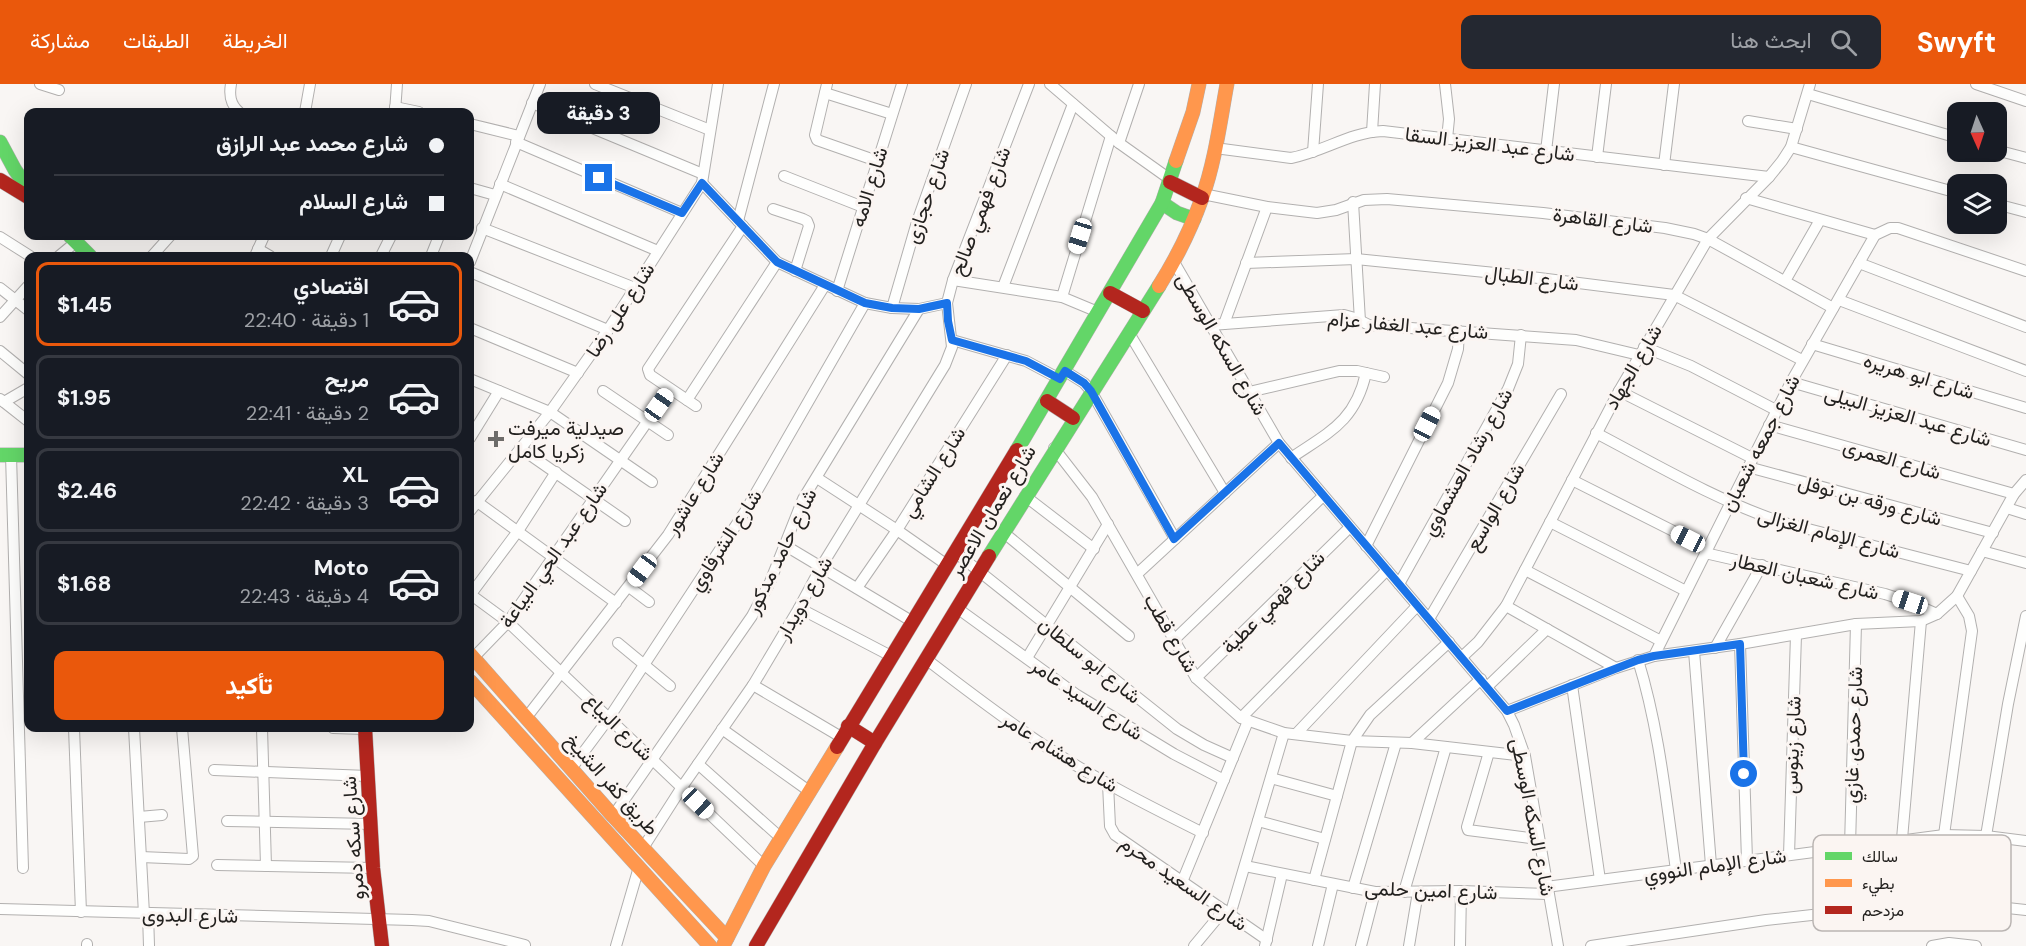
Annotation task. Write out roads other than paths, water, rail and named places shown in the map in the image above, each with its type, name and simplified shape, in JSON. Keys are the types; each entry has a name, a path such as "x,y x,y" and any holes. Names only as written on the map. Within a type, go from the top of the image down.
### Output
{"main road":[{"name":"شارع نعمان الاعصر","path":"725,942 764,866 844,731 1063,375 1162,203 1193,112 1199,84"},
{"name":"شارع نعمان الاعصر","path":"756,946 875,743 1054,448 1174,262 1202,196 1215,148 1227,84"},
{"path":"0,142 24,182"},
{"path":"0,180 24,195"},
{"path":"1171,181 1202,196"},
{"path":"1162,203 1177,213 1194,219"},
{"path":"74,240 86,252"},
{"path":"1110,293 1143,311"},
{"path":"1047,401 1073,418"},
{"path":"5,455 24,455"},
{"name":"طريق كفر الشيخ","path":"474,659 725,942"},
{"name":"طريق كفر الشيخ","path":"474,685 710,946"},
{"path":"844,731 875,743"},
{"name":"شارع سكه دمرو","path":"365,732 374,868 382,946"}],"street":[{"path":"40,84 59,90"},
{"path":"231,84 230,97 236,108"},
{"path":"306,108 310,84"},
{"path":"395,108 397,84"},
{"path":"474,252 540,84"},
{"path":"595,84 710,130"},
{"name":"شارع على رضا","path":"474,504 550,412 578,374 682,213 702,178 718,84"},
{"path":"774,84 740,223 648,369 650,375 691,403 777,262"},
{"name":"شارع الامه","path":"837,291 902,84"},
{"name":"شارع حجازى","path":"892,308 917,222 966,84"},
{"name":"شارع فهمي صالح","path":"952,340 947,303 953,280 1029,84"},
{"path":"1050,84 1115,139 1171,181"},
{"path":"1062,297 1115,139 1139,84"},
{"path":"1313,152 1318,84"},
{"path":"1372,132 1375,84"},
{"path":"1445,84 1449,119 1447,139"},
{"path":"1546,151 1554,84"},
{"path":"1598,157 1606,84"},
{"path":"1664,165 1674,84"},
{"path":"1976,84 2026,101"},
{"path":"878,161 817,140 815,135 826,89 892,114"},
{"path":"1809,89 1947,134"},
{"name":"شارع الجهاد","path":"1462,657 1478,642 1506,606 1619,390 1708,239 1769,177 1791,147 1809,89"},
{"path":"532,103 702,178 777,262 837,291 865,303 892,308 919,309 947,303"},
{"path":"1003,287 1073,104"},
{"path":"1748,121 1797,129"},
{"path":"474,125 518,139 682,213"},
{"name":"شارع عبد العزيز السقا","path":"1215,148 1292,158 1360,134 1372,132 1769,177"},
{"path":"1791,147 1947,190"},
{"path":"2007,153 2026,158"},
{"path":"784,176 863,207"},
{"path":"474,188 497,189 658,251"},
{"name":"شارع القاهرة","path":"1202,196 1317,213 1336,210 1353,202 1387,199 1543,213 1665,228 1708,239 1785,281 1836,304 2026,371"},
{"path":"1746,198 1875,235 1883,230 1898,228 2026,270"},
{"path":"1353,202 1360,321"},
{"path":"1224,324 1268,207"},
{"path":"2007,207 2026,212"},
{"path":"773,209 803,219 809,226 795,270"},
{"path":"1785,281 1820,220"},
{"path":"482,228 635,288"},
{"name":"شارع جمعه شعبان","path":"1654,656 1802,360 1875,235"},
{"path":"0,237 24,252"},
{"path":"62,252 72,240"},
{"path":"156,252 166,240"},
{"name":"شارع الطبال","path":"1246,264 1356,259 1515,275 1674,295 1802,360"},
{"name":"شارع السكه الوسطى","path":"1174,262 1279,443 1484,683 1507,711 1515,725 1525,756 1558,946"},
{"path":"1859,263 2026,325"},
{"path":"474,274 608,330"},
{"path":"953,280 1062,297 1098,312"},
{"name":"شارع عاشور","path":"526,718 668,535 825,285"},
{"path":"0,288 24,306"},
{"path":"0,317 24,290"},
{"name":"شارع الشرقاوي","path":"571,769 609,718 746,510 865,303"},
{"name":"شارع حامد مدكور","path":"613,816 752,616 786,546 803,499 919,309"},
{"name":"شارع عبد الغفار عزام","path":"1211,326 1344,315 1374,326 1575,340 1642,351 1691,366 1776,410"},
{"path":"474,330 578,374"},
{"path":"1366,546 1448,383 1458,349 1459,331"},
{"path":"1129,333 1225,493"},
{"name":"شارع رشاد العشماوي","path":"1399,584 1508,389 1518,364 1521,335"},
{"path":"952,340 1026,361 1084,383 1091,391 1174,539"},
{"name":"شارع دويدار","path":"643,848 753,686 821,567 945,365 952,340"},
{"name":"شارع ابو هريره","path":"1812,344 2026,408"},
{"path":"0,351 24,371"},
{"name":"شارع الشامي","path":"857,588 897,530 1007,355"},
{"path":"1249,392 1339,371 1384,377"},
{"path":"1291,458 1336,427 1349,415 1358,401 1366,373"},
{"path":"474,381 550,412 652,482"},
{"name":"شارع عبد العزيز البيلى","path":"1791,381 2026,450"},
{"name":"شارع عبد الحي البياعة","path":"474,653 508,622 670,389"},
{"path":"24,390 2,401 24,418"},
{"name":"شارع ورقه بن نوفل","path":"1619,390 1750,463 1993,533"},
{"path":"474,432 500,391"},
{"path":"603,391 668,435"},
{"name":"شارع الواسع","path":"1429,620 1562,394"},
{"name":"شارع العمرى","path":"1769,425 2014,494"},
{"name":"شارع الإمام الغزالى","path":"1596,433 1730,503 1780,522 1971,571"},
{"path":"1137,574 1279,443"},
{"path":"520,448 625,522"},
{"name":"شارع قطب","path":"1054,448 1074,471 1108,524 1196,678 1245,719 1290,734 1353,741 1412,743 1525,756"},
{"path":"5,455 23,868"},
{"path":"474,589 518,531 556,472"},
{"path":"817,478 860,504 946,565"},
{"name":"شارع شعبان العطار","path":"1572,480 1706,550 1885,594 1937,614"},
{"path":"1507,711 1616,668 1654,656 1856,624 1921,621 1937,614 1957,596 2014,494 2026,480"},
{"path":"1025,496 1094,549"},
{"path":"1174,640 1323,496"},
{"path":"476,501 616,603"},
{"path":"2007,508 2026,514"},
{"path":"1550,522 1686,591"},
{"path":"1027,658 1108,524"},
{"name":"شارع فهمي عطية","path":"1196,678 1350,527"},
{"path":"1003,532 1129,636"},
{"path":"786,546 913,621"},
{"path":"1982,551 2026,563"},
{"name":"شارع ابو سلطان","path":"955,552 1177,729 1233,758"},
{"path":"1715,648 1762,565"},
{"path":"1182,882 1233,758 1245,719 1387,570"},
{"path":"1525,570 1661,641"},
{"path":"629,587 649,602"},
{"path":"1944,835 1971,631 1970,616 1957,596"},
{"name":"شارع البياع","path":"474,597 508,622 764,866"},
{"path":"1194,946 1227,913 1245,866 1271,778 1290,734 1418,606"},
{"path":"1506,606 1616,668"},
{"path":"799,608 891,656"},
{"name":"شارع السيد عامر","path":"957,608 1077,695 1125,726 1224,780"},
{"path":"1986,835 2006,715 2026,616"},
{"path":"1902,835 1921,621"},
{"name":"شارع حمدى غازي","path":"1850,835 1856,624"},
{"path":"1412,743 1547,629"},
{"name":"شارع زينوس","path":"1789,855 1796,635"},
{"path":"1314,880 1353,741 1371,715 1449,642"},
{"path":"618,643 670,686"},
{"path":"1740,644 1747,860"},
{"path":"1694,651 1711,865"},
{"name":"شارع هشام عامر","path":"926,659 984,704 1045,746 1108,784 1203,833"},
{"path":"1638,660 1648,693 1655,729 1676,870"},
{"path":"1572,685 1600,880"},
{"path":"753,686 844,731"},
{"path":"723,729 809,791"},
{"path":"74,732 81,912"},
{"path":"134,732 138,817 149,946"},
{"path":"141,857 189,859 193,856 182,732"},
{"path":"262,732 266,866"},
{"path":"1353,888 1396,743"},
{"path":"1404,892 1446,747"},
{"path":"1489,752 1468,830 1538,839"},
{"path":"698,764 781,838"},
{"path":"214,770 368,776"},
{"path":"1271,778 1337,796"},
{"name":"شارع السعيد محرم","path":"1108,784 1110,826 1114,834 1266,943"},
{"path":"138,817 162,815"},
{"path":"227,821 371,824"},
{"path":"1258,821 1325,839"},
{"name":"شارع الإمام النووي","path":"2011,840 2026,842"},
{"name":"شارع الإمام النووي","path":"1547,891 1600,880 1813,851"},
{"path":"217,865 374,868"},
{"name":"شارع امين حلمى","path":"1245,866 1375,892 1547,891"},
{"path":"616,946 639,867"},
{"path":"1266,943 1282,874"},
{"path":"1318,946 1333,884"},
{"path":"1460,946 1461,891"},
{"path":"1361,946 1375,892"},
{"path":"1409,946 1419,892"},
{"path":"2011,908 2026,910"},
{"name":"شارع البدوى","path":"0,909 429,921 525,945"},
{"path":"1591,946 1813,916"},
{"path":"1932,946 1949,943 1976,946"}],"place":[{"name":"صيدلية ميرفت زكريا كامل","path":"496,439"}]}
